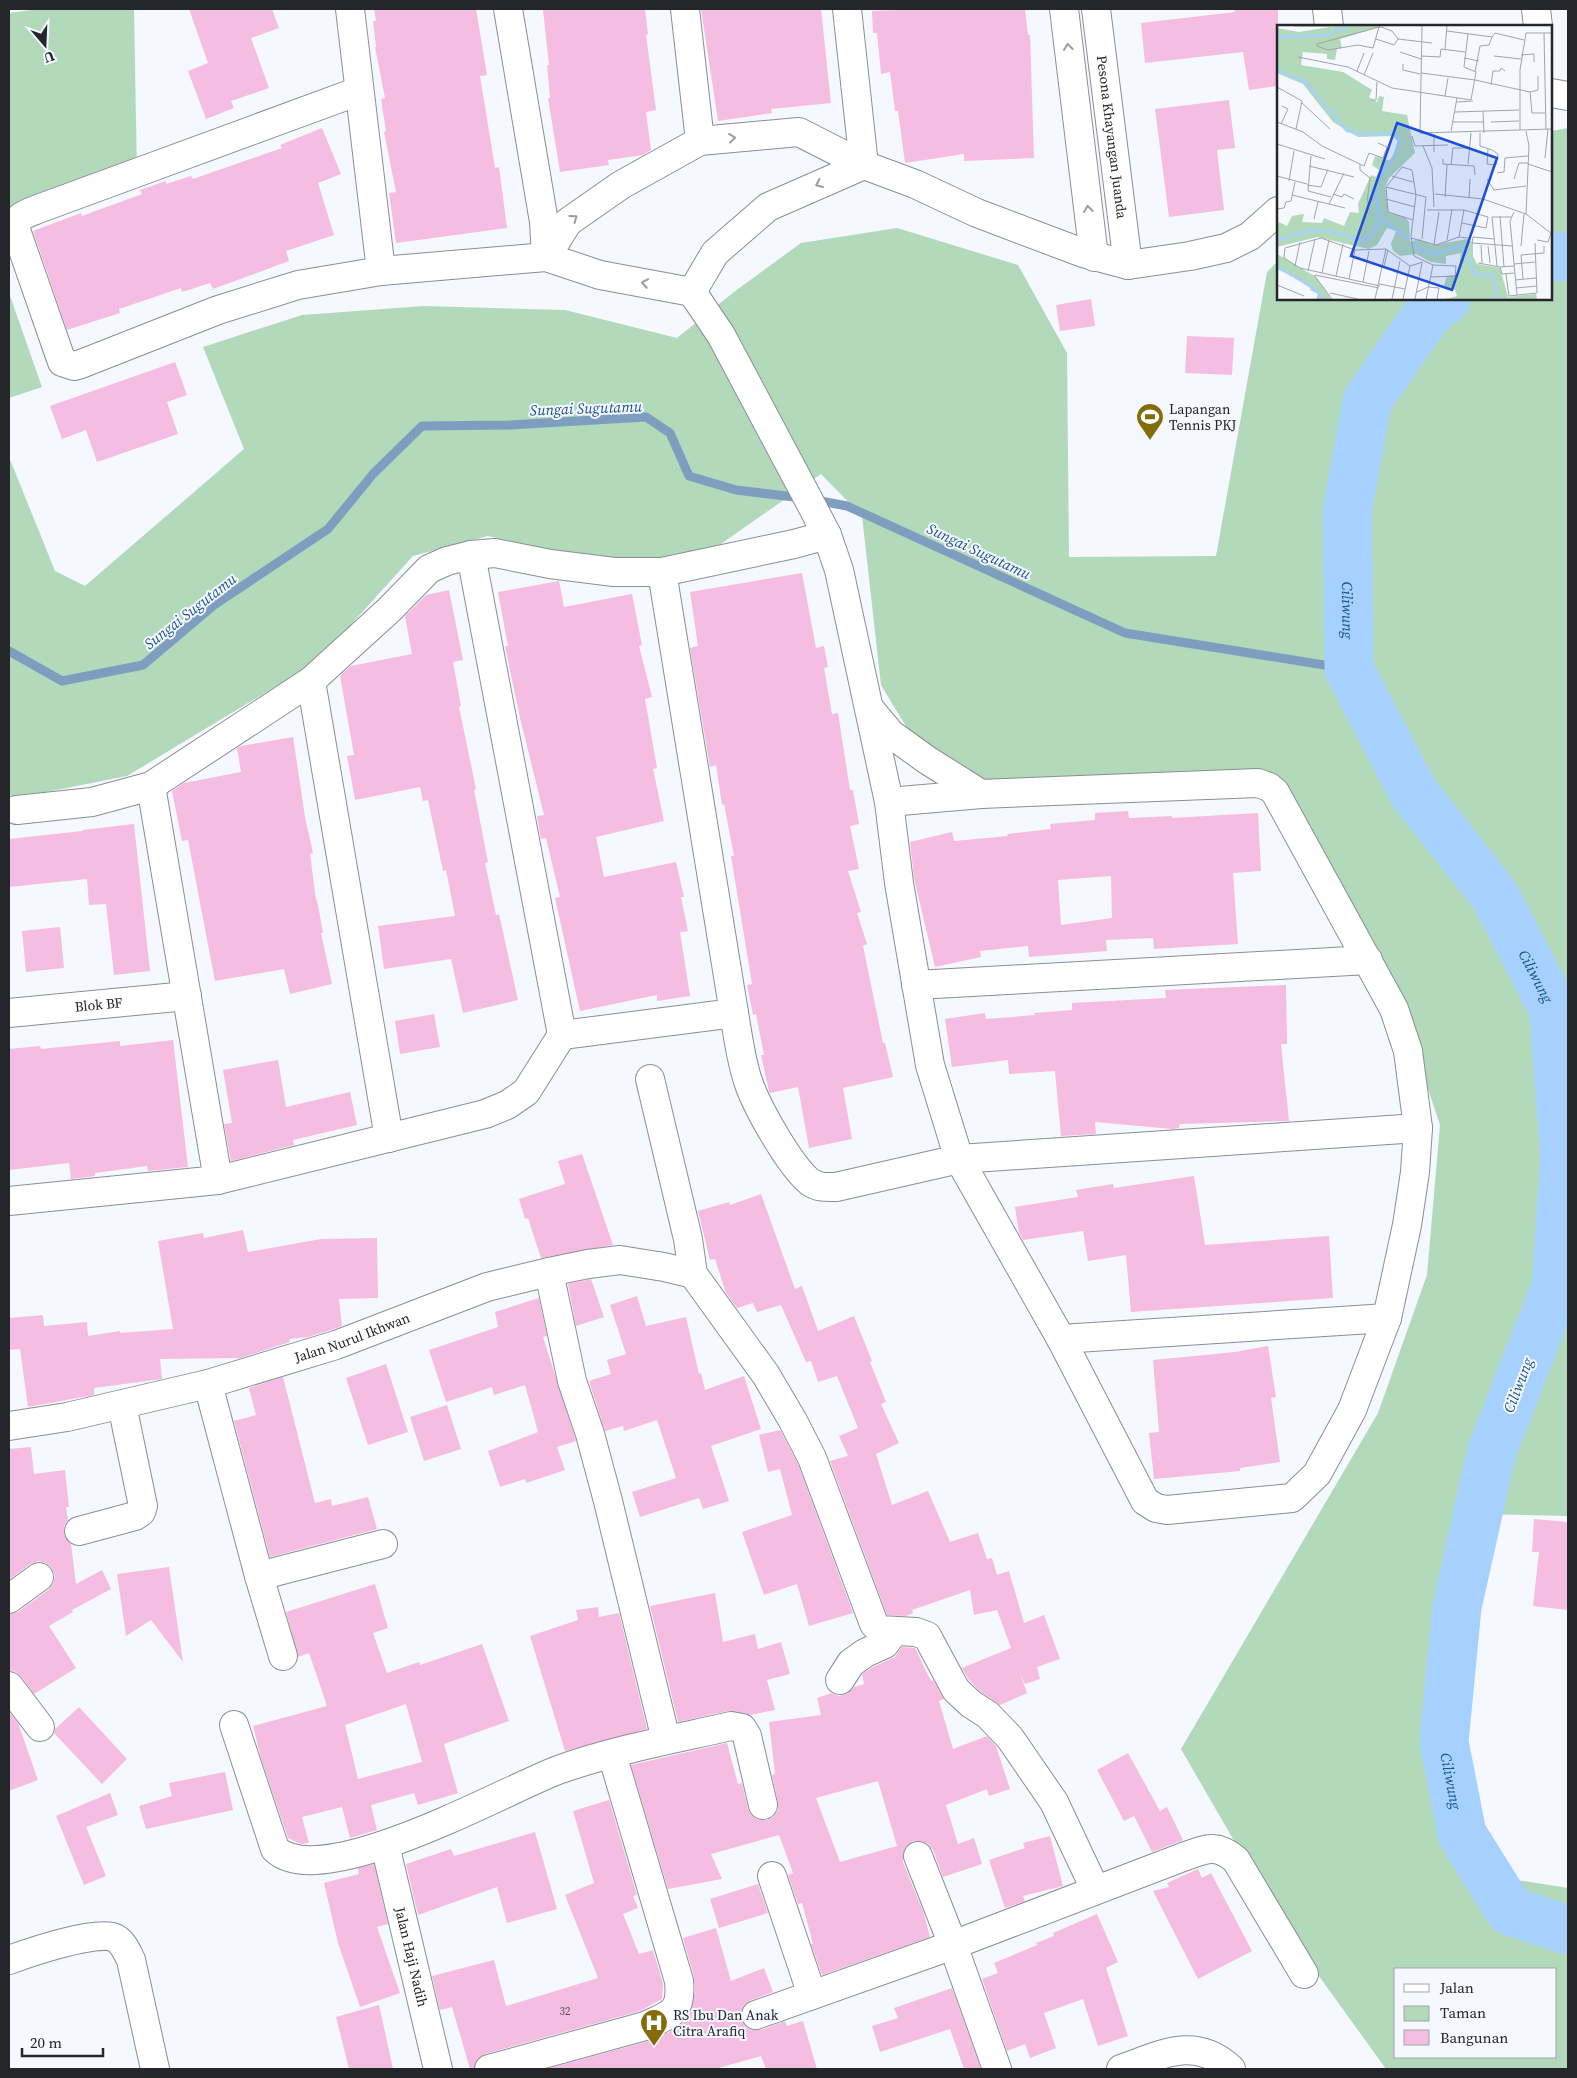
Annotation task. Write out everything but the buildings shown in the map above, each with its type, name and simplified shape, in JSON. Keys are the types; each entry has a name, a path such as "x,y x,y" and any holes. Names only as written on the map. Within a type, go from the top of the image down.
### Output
{"street":[{"path":"350,9 381,271"},
{"path":"508,9 544,222 546,257"},
{"path":"685,9 700,141"},
{"path":"847,9 864,164"},
{"path":"1064,9 1094,257"},
{"name":"Pesona Khayangan Juanda","path":"1096,9 1128,264"},
{"path":"1327,9 1329,25"},
{"path":"1536,9 1538,25"},
{"path":"359,91 18,218 15,223 16,230 62,362 74,366 236,304 298,285 381,271 546,257 600,275 692,292 721,335 813,508 826,535 839,570 889,802 899,884 930,1065 959,1159 1061,1339 1145,1501 1156,1508 1167,1510 1292,1498 1317,1474 1352,1410 1387,1318 1407,1225 1415,1172 1418,1128 1408,1051 1394,1009 1275,792 1265,784 981,794 889,802"},
{"path":"1552,94 1568,96"},
{"path":"546,257 568,222 621,185 700,141 799,132 864,164 915,184 977,213 1094,257 1128,264 1190,256 1226,248 1250,236 1277,212"},
{"path":"692,292 715,253 768,207 864,164"},
{"path":"17,810 92,802 151,786 311,681 389,610 430,569 447,561 471,555 495,553 550,564 614,572 662,572 794,544 826,535"},
{"path":"9,1201 218,1180 485,1114 506,1105 526,1092 562,1035 471,555"},
{"path":"662,572 734,1013 748,1084 790,1158 810,1181 821,1187 836,1186 959,1159 1418,1128"},
{"path":"311,681 389,1138"},
{"path":"868,706 891,734 927,760 981,794"},
{"path":"151,786 218,1180"},
{"path":"916,985 1368,960"},
{"name":"Blok BF","path":"9,1014 188,996"},
{"path":"562,1035 734,1013"},
{"path":"650,1079 679,1196 693,1274 766,1375 785,1406 812,1458 874,1624 880,1630 916,1632 927,1636 956,1690 971,1704 988,1715 1010,1738 1054,1802 1095,1889"},
{"name":"Jalan Nurul Ikhwan","path":"9,1426 68,1417 208,1384 336,1345 487,1287 549,1272 620,1260 693,1274"},
{"path":"549,1272 572,1381 590,1434 608,1501 666,1740"},
{"path":"1061,1339 1387,1318"},
{"path":"208,1384 259,1576 284,1656"},
{"path":"79,1531 135,1516 143,1506 122,1405"},
{"path":"259,1576 383,1544"},
{"path":"9,1600 39,1576"},
{"path":"840,1680 851,1663 865,1653 885,1644 894,1631"},
{"path":"9,1686 40,1727"},
{"path":"234,1725 275,1849 282,1856 291,1859 337,1858 385,1845 435,1826 559,1770 666,1740 731,1726 742,1728 747,1736 763,1805"},
{"path":"490,2069 645,2026 668,2016 675,2009 681,1998 679,1981 612,1754"},
{"name":"Jalan Haji Nadih","path":"385,1845 438,2069"},
{"path":"756,2015 953,1945 1095,1889 1201,1851 1224,1850 1236,1860 1304,1974"},
{"path":"918,1856 953,1945 997,2069"},
{"path":"772,1876 812,1995"},
{"path":"9,1960 37,1950 102,1935 116,1938 124,1946 131,1960 155,2069"},
{"path":"1121,2069 1173,2051 1187,2049 1212,2055 1231,2069"}],"green space":[{"path":"39,9 134,9 137,176 9,229 9,13"},
{"path":"1568,128 1568,1516 1480,1514 1460,1817 1498,1877 1568,1888 1568,2069 1386,2069 1285,1929 1181,1749 1378,1413 1427,1275 1440,1125 1404,1017 1269,773 1013,800 924,756 881,685 862,516 821,474 705,555 598,561 488,536 413,556 318,661 127,776 16,798 9,795 9,457 55,571 85,586 244,449 203,347 302,315 424,306 565,310 677,338 734,292 801,243 897,228 1018,265 1067,353 1069,557 1216,556 1267,272 1277,262 1277,300 1552,300 1552,131"},
{"path":"9,293 42,387 9,398"}],"waterway":[{"name":"Ciliwung","path":"1552,257 1568,256"},
{"name":"Ciliwung","path":"1445,300 1428,313 1367,401 1347,512 1349,669 1413,792 1495,896 1553,1008 1565,1156 1556,1287 1492,1450 1457,1607 1444,1742 1462,1834 1510,1911 1568,1930"},
{"name":"Sungai Sugutamu","path":"9,651 62,681 143,665 214,605 328,529 373,474 422,426 510,425 646,417 670,433 689,476 736,490 802,498"},
{"name":"Sungai Sugutamu","path":"815,500 847,506 1125,633 1349,669"}],"place":[{"name":"Lapangan Tennis PKJ","path":"1150,441"},
{"name":"RS Ibu Dan Anak Citra Arafiq","path":"654,2047"}]}
